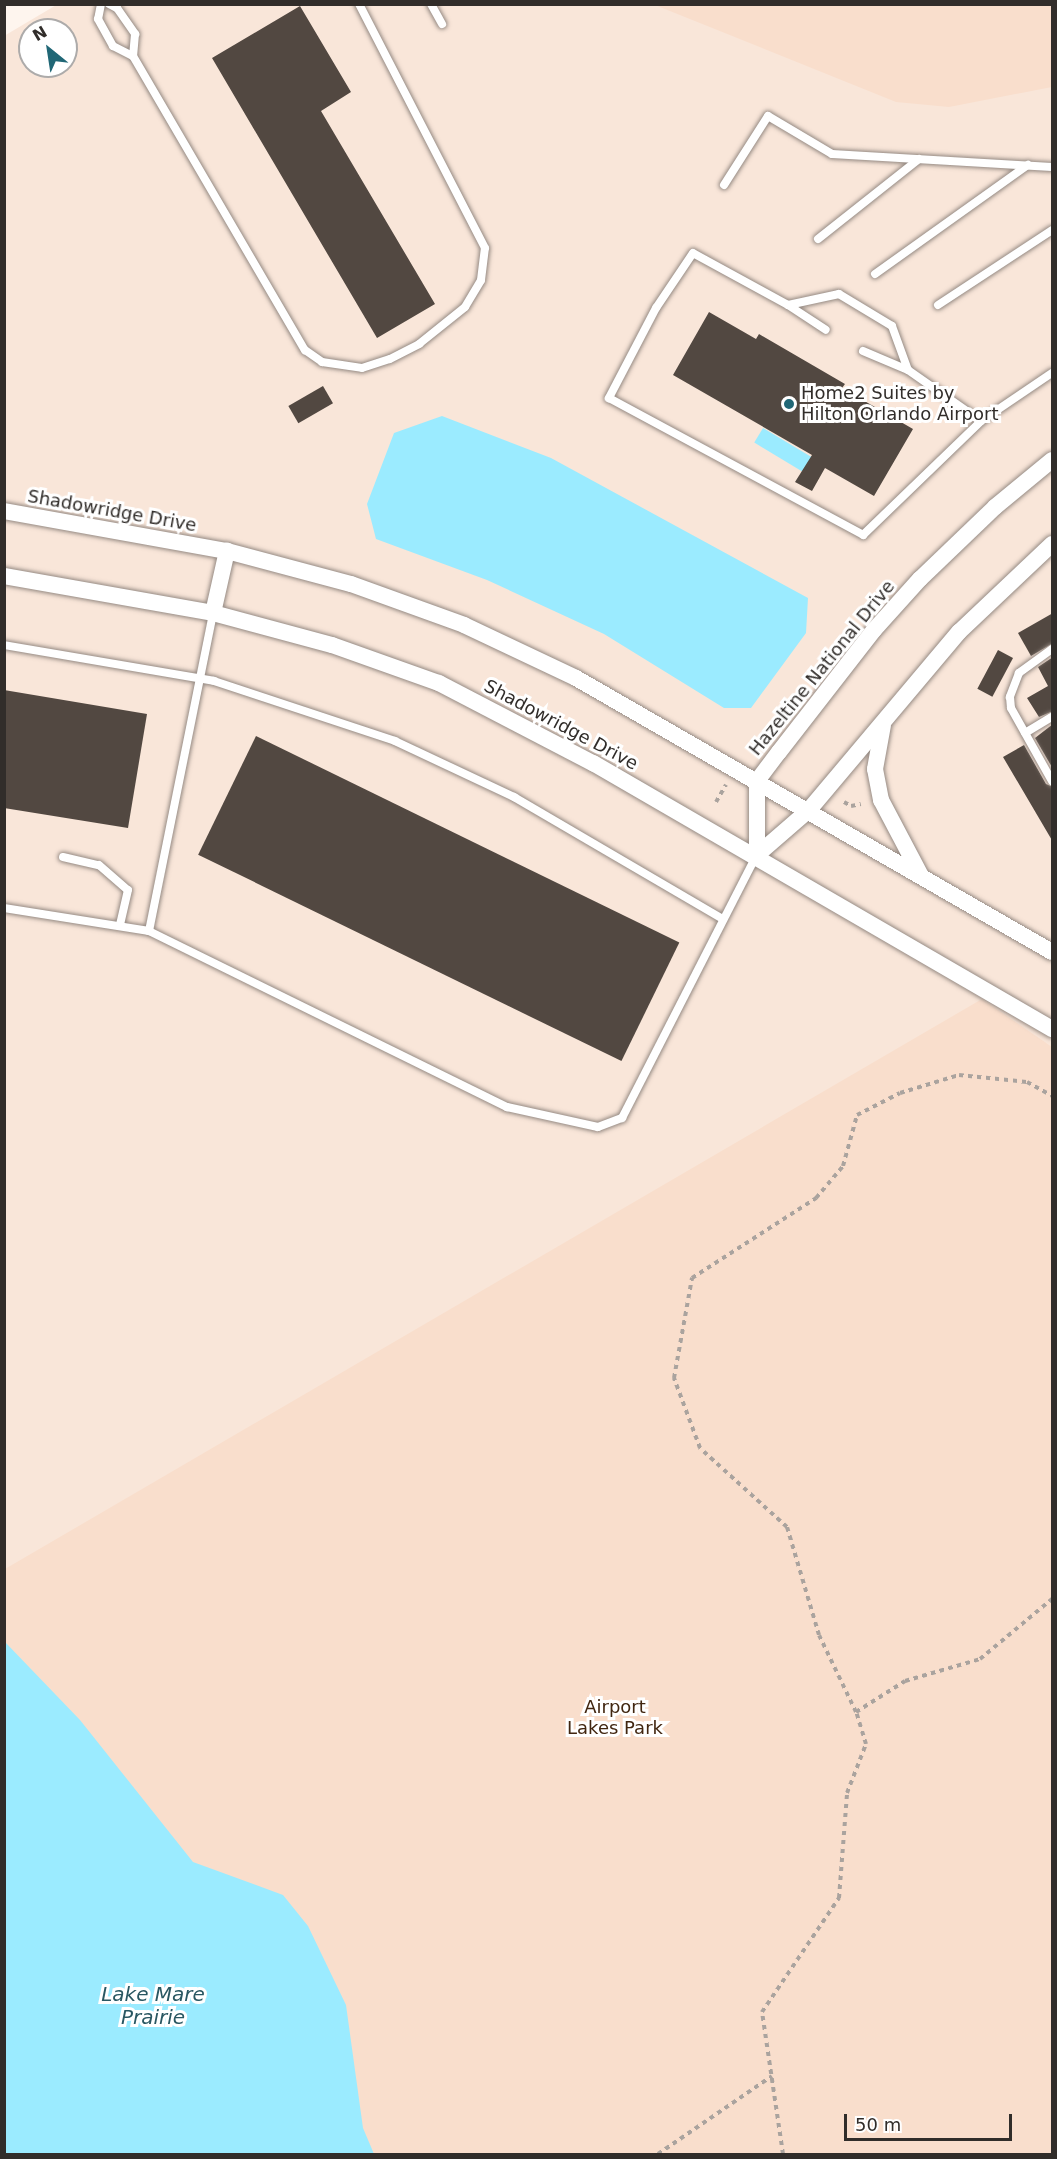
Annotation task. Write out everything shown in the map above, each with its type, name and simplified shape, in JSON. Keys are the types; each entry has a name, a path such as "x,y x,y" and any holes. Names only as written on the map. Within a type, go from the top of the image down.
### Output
{"street":[{"name":"Hazeltine National Drive","path":"756,855 757,782 894,605 970,529 1053,460"},
{"name":"Shadowridge Drive","path":"4,511 227,551 351,584 464,625 576,678 1053,952"},
{"path":"756,855 809,810 849,758 883,724 959,632 1053,544"},
{"path":"213,613 227,551"},
{"name":"Shadowridge Drive","path":"4,576 213,613 332,645 439,683 593,762 1053,1029"},
{"path":"883,724 875,769 881,800 922,877"}],"lane":[{"path":"101,4 98,19 113,46 134,56"},
{"path":"109,4 117,8 135,34 134,56 305,350 334,365 373,366 419,344 465,307 481,280 485,248 359,4"},
{"path":"431,4 442,24"},
{"path":"724,184 768,116 832,154 1053,166"},
{"path":"818,240 919,159"},
{"path":"875,274 1028,165"},
{"path":"938,305 1053,230"},
{"path":"826,330 788,305 693,253 656,308 609,398 863,535 981,422 1053,373"},
{"path":"788,305 839,294 892,326 908,370"},
{"path":"863,351 908,370 981,422"},
{"path":"150,930 198,677 213,613"},
{"path":"4,645 198,677 395,741 514,797 722,918"},
{"path":"1053,649 1030,662 1013,686 1011,708 1053,781"},
{"path":"1025,733 1053,717"},
{"path":"4,908 150,930 507,1107 598,1127 622,1118 756,855"},
{"path":"63,857 99,865 128,890 120,925"}],"path":[{"path":"716,802 726,784"},
{"path":"844,801 851,806 861,804"},
{"path":"783,2154 762,2012 839,1898 847,1793 867,1744 856,1712 819,1635 787,1527 700,1448 674,1378 692,1278 816,1198 843,1166 857,1115 883,1102 959,1075 1027,1082 1053,1096"},
{"path":"856,1712 905,1681 980,1659 1053,1599"},
{"path":"658,2154 772,2076"}],"shaded area":[{"path":"58,4 1052,5 1052,2154 5,1872 4,36 18,28 18,78 78,78 78,18 34,18"}],"green space":[{"path":"655,5 1052,5 1052,87 949,107 896,102"},
{"name":"Airport Lakes Park","path":"982,999 1052,1047 1052,2154 111,2154 5,1872 5,1569"}],"water":[{"path":"442,416 551,458 808,598 806,633 751,708 724,708 604,634 487,580 376,539 367,504 394,433"},
{"path":"763,428 812,457 803,472 754,443"},
{"name":"Lake Mare Prairie","path":"5,1642 80,1720 193,1862 283,1895 308,1926 346,2005 363,2128 374,2154 5,2154"}],"building":[{"path":"300,6 351,92 321,111 435,304 377,338 212,58"},
{"name":"Home2 Suites by Hilton Orlando Airport","path":"709,312 756,339 759,334 845,384 842,388 913,429 874,496 825,468 812,491 795,482 812,455 673,375"},
{"path":"323,386 333,403 298,423 288,406"},
{"path":"1053,613 1053,643 1031,656 1018,633"},
{"path":"998,650 1013,658 992,697 977,689"},
{"path":"1053,657 1053,711 1039,717 1027,698 1048,686 1038,667"},
{"path":"4,690 147,714 128,828 4,808"},
{"path":"1053,724 1053,769 1035,738"},
{"path":"256,736 679,942 621,1061 198,855"},
{"path":"1024,745 1046,784 1053,787 1053,842 1003,757"}],"place":[{"name":"Home2 Suites by Hilton Orlando Airport","path":"789,404"}]}
